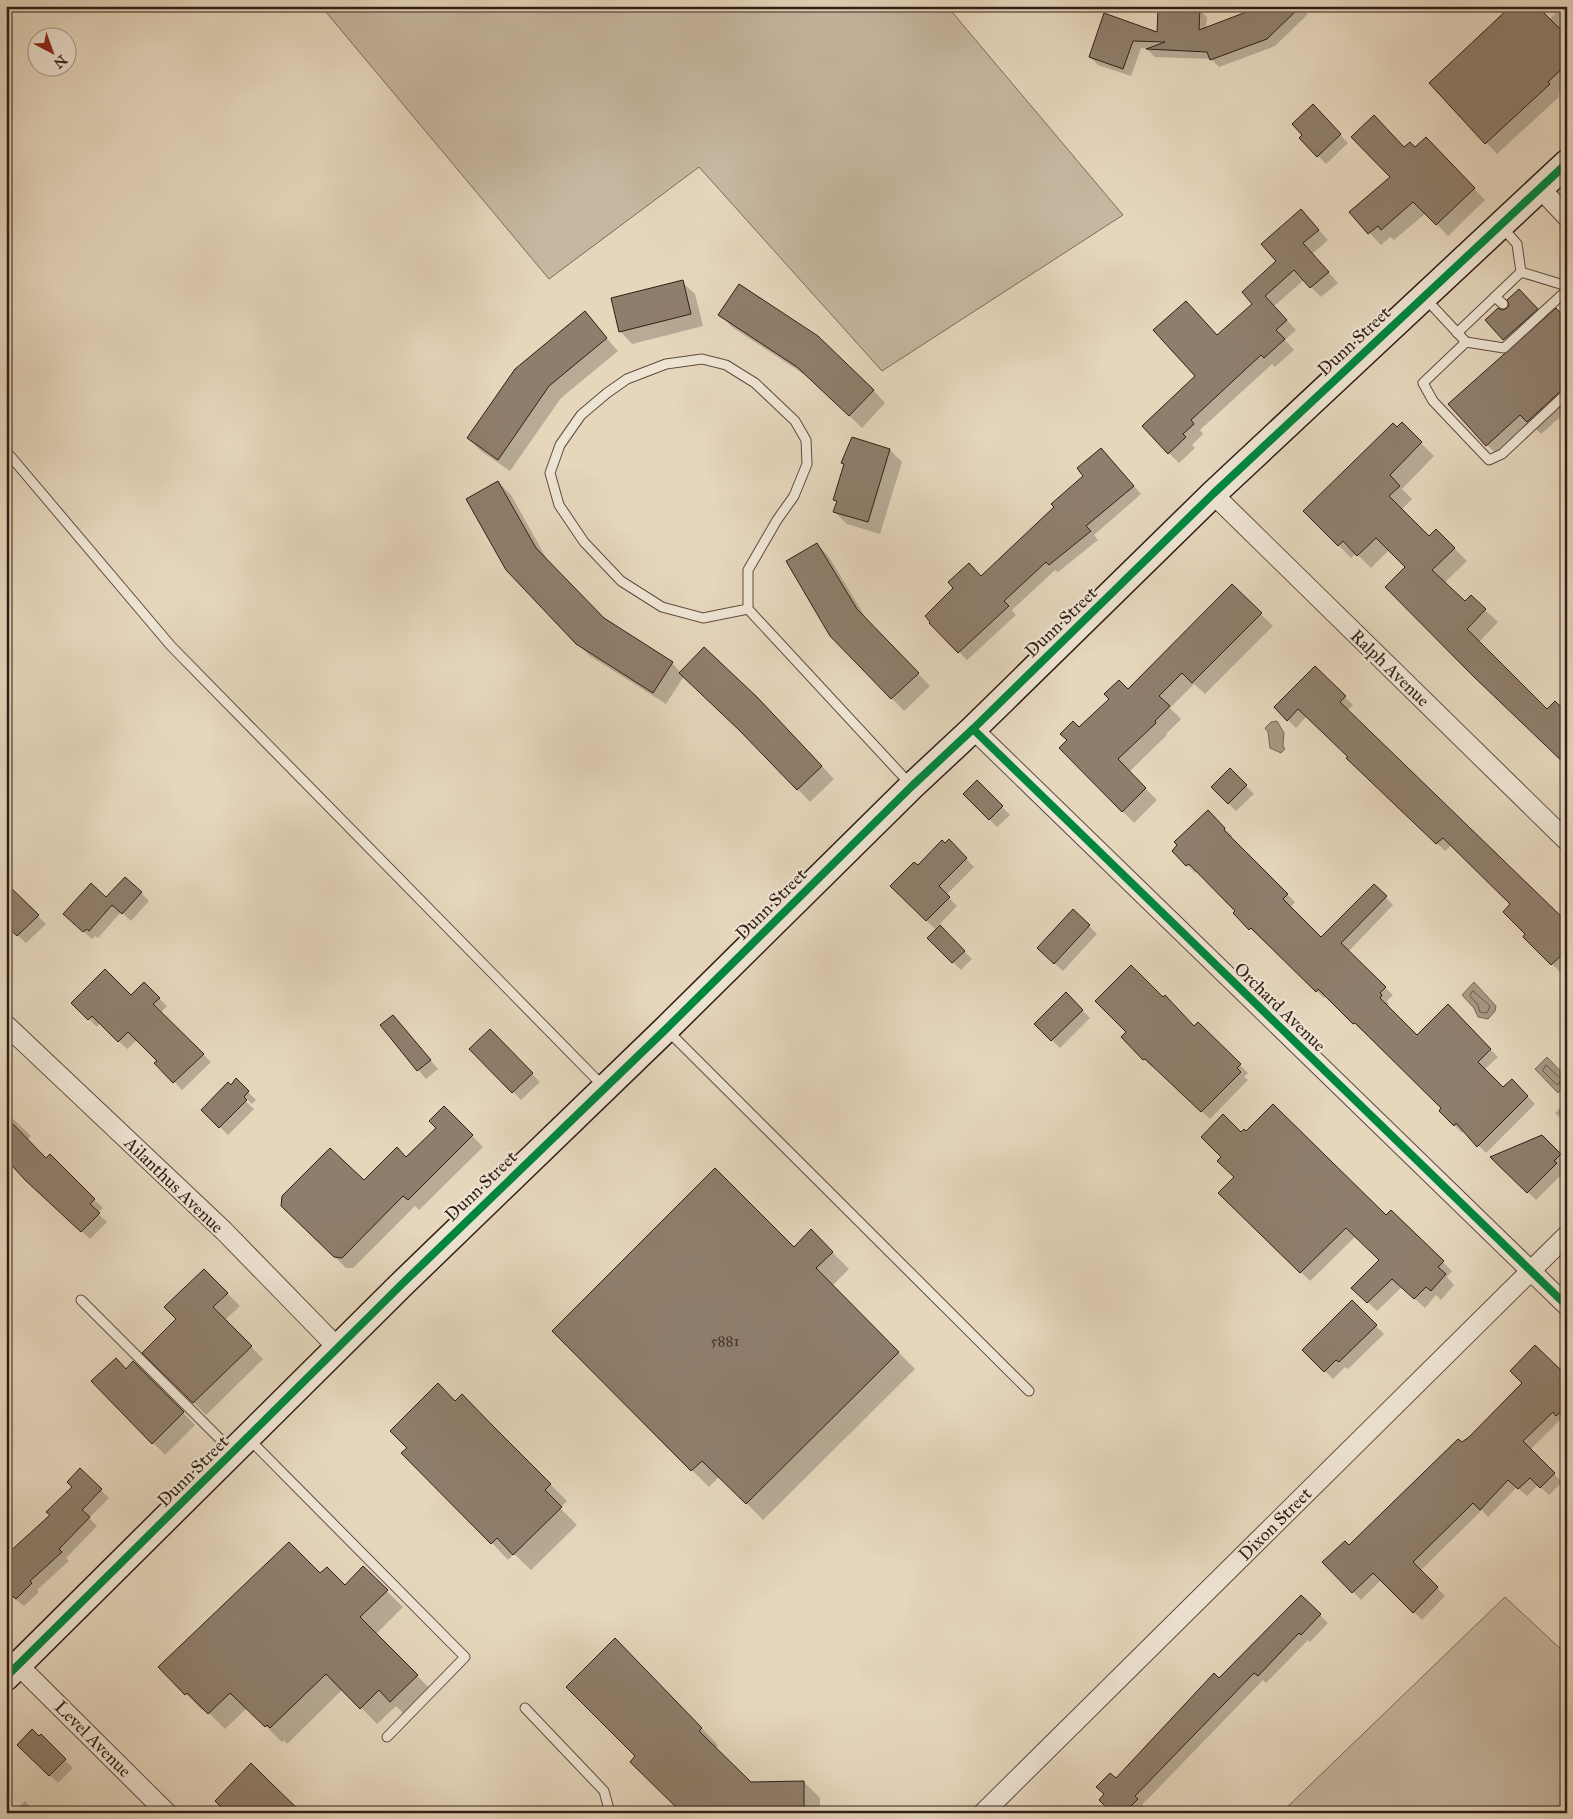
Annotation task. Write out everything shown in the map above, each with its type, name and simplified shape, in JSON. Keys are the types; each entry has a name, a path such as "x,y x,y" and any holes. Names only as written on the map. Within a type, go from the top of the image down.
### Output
{"street":[{"name":"Dunn Street","path":"12,1671 604,1087 666,1029 912,786 973,729 1213,494 1538,187 1567,163"},
{"path":"1538,187 1567,217"},
{"name":"Ralph Avenue","path":"1213,494 1567,841"},
{"name":"Orchard Avenue","path":"973,729 1567,1306"},
{"name":"Ailanthus Avenue","path":"6,1025 224,1231 338,1348"},
{"name":"Dixon Street","path":"983,1813 1567,1235"},
{"name":"Level Avenue","path":"12,1671 167,1813"}],"lane":[{"path":"1499,225 1517,244 1521,272"},
{"path":"1521,272 1567,286"},
{"path":"1457,333 1521,272"},
{"path":"1423,296 1466,342 1504,348 1567,290"},
{"path":"1495,296 1502,304"},
{"path":"1466,342 1423,383 1433,401 1490,460 1502,454 1567,393"},
{"path":"748,609 703,618 662,607 621,581 584,542 559,505 550,474 560,445 581,416 607,393 627,380 666,364 702,359 726,365 755,383 795,421 806,440 807,464 794,496 777,520 748,570 748,609 912,786"},
{"path":"6,451 171,646 604,1087"},
{"path":"666,1029 1029,1390"},
{"path":"81,1300 240,1445 465,1657 387,1737"},
{"path":"525,1708 604,1791 610,1813"}],"shaded area":[{"path":"321,6 947,6 1123,215 882,371 699,167 549,279"},
{"path":"1505,1597 1567,1655 1567,1813 1281,1813"}],"water":[{"path":"1277,721 1284,733 1283,746 1285,749 1281,753 1270,748 1268,732 1265,728 1271,722"},
{"path":"1474,982 1496,1006 1495,1011 1488,1019 1478,1017 1474,1008 1462,995"},
{"path":"1547,1057 1567,1078 1567,1084 1558,1093 1535,1069"}],"building":[{"path":"1173,6 1200,8 1199,30 1262,6 1301,6 1267,39 1210,60 1207,52 1146,49 1165,42 1133,41 1123,69 1089,57 1104,13 1157,32 1158,9 1173,10"},
{"path":"1511,6 1537,6 1567,36 1567,64 1548,82 1550,84 1485,144 1429,83"},
{"path":"1313,104 1341,134 1317,157 1299,138 1302,135 1292,124"},
{"path":"1374,115 1404,147 1410,142 1415,147 1426,137 1475,188 1436,225 1413,202 1381,230 1378,226 1368,234 1349,212 1390,177 1351,137"},
{"path":"1301,209 1319,230 1303,243 1329,272 1310,288 1294,270 1265,296 1287,320 1276,330 1285,339 1264,358 1261,355 1191,420 1194,424 1183,434 1186,437 1168,454 1142,426 1195,376 1153,330 1186,301 1217,335 1252,304 1242,292 1276,261 1261,244"},
{"path":"683,280 691,314 619,332 611,298"},
{"path":"739,284 818,336 874,390 849,416 797,367 718,315"},
{"path":"1519,289 1538,309 1503,340 1485,320 1498,308 1502,310 1507,308 1509,305 1507,300"},
{"path":"1556,308 1567,320 1567,385 1527,422 1520,415 1486,446 1448,404"},
{"path":"585,311 607,338 549,386 498,460 467,438 515,369"},
{"path":"1402,422 1422,442 1390,475 1400,486 1389,496 1429,536 1436,529 1455,548 1432,570 1465,601 1471,595 1486,609 1467,629 1547,709 1555,701 1567,713 1567,766 1473,676 1385,587 1405,567 1376,538 1357,556 1343,541 1338,546 1303,511 1393,423 1397,427"},
{"path":"852,437 890,449 868,522 833,512 837,501 833,500 844,464 841,463"},
{"path":"1101,448 1134,486 1086,526 1091,531 1049,565 1046,562 1004,601 1009,606 958,653 929,623 925,616 953,588 948,582 969,563 981,576 1054,507 1051,504 1083,476 1077,468"},
{"path":"498,481 536,548 604,618 673,662 653,693 576,644 506,570 466,499"},
{"path":"817,543 857,609 919,673 891,699 830,636 786,561"},
{"path":"1232,584 1262,613 1192,683 1182,673 1159,696 1170,706 1155,721 1156,723 1118,759 1146,788 1122,812 1059,748 1067,740 1060,734 1073,721 1079,727 1109,699 1104,694 1119,680 1128,689"},
{"path":"704,647 757,697 822,766 797,790 739,730 679,673"},
{"path":"1315,666 1346,696 1340,702 1567,922 1567,950 1551,965 1523,937 1525,934 1503,912 1510,904 1443,838 1436,844 1298,709 1287,721 1274,707"},
{"path":"1230,768 1247,785 1228,804 1211,787"},
{"path":"977,780 1003,806 989,820 963,794"},
{"path":"1208,810 1225,828 1224,830 1288,894 1283,899 1321,937 1374,884 1387,896 1341,943 1386,987 1380,993 1382,995 1380,998 1417,1035 1448,1004 1491,1049 1478,1062 1503,1087 1512,1079 1528,1096 1477,1147 1456,1123 1454,1126 1439,1111 1441,1108 1355,1023 1353,1024 1318,989 1316,992 1251,928 1249,930 1233,913 1235,911 1189,864 1186,866 1172,851 1177,845 1174,842"},
{"path":"949,839 967,858 939,886 950,897 926,921 890,886 914,862 918,865 942,840 945,843"},
{"path":"125,877 142,892 122,914 112,905 89,931 87,929 83,932 63,914 91,883 106,897"},
{"path":"6,883 39,915 17,936 6,926"},
{"path":"1073,909 1090,925 1054,964 1037,948"},
{"path":"940,925 965,951 952,963 927,938"},
{"path":"1131,965 1163,997 1165,995 1194,1026 1198,1022 1241,1064 1237,1068 1241,1072 1201,1112 1145,1059 1143,1060 1121,1037 1126,1032 1095,1001"},
{"path":"105,969 131,995 144,982 160,998 153,1004 204,1054 173,1083 154,1063 157,1061 128,1032 118,1042 92,1016 88,1020 71,1003"},
{"path":"1066,992 1083,1010 1051,1041 1034,1024"},
{"path":"393,1015 431,1060 417,1071 380,1025"},
{"path":"490,1029 533,1073 512,1093 469,1049"},
{"path":"236,1078 249,1091 244,1097 247,1100 219,1128 201,1110 228,1082 231,1085"},
{"path":"1273,1104 1386,1215 1391,1210 1444,1261 1438,1267 1446,1274 1431,1291 1426,1287 1414,1299 1392,1279 1367,1303 1351,1288 1379,1260 1346,1228 1300,1273 1218,1193 1234,1177 1217,1161 1221,1157 1201,1137 1223,1114 1241,1132 1244,1129 1246,1131"},
{"path":"444,1106 473,1135 408,1200 403,1196 342,1258 334,1257 281,1206 282,1196 330,1148 364,1180 397,1147 406,1157 436,1128 429,1121"},
{"path":"6,1117 46,1158 50,1154 95,1199 90,1204 100,1213 81,1232 25,1180 6,1159"},
{"path":"1542,1135 1561,1154 1554,1161 1557,1163 1527,1193 1490,1157"},
{"path":"715,1168 794,1247 811,1229 833,1252 816,1268 899,1352 746,1504 702,1461 691,1471 552,1331"},
{"path":"204,1269 228,1293 213,1307 252,1346 193,1403 142,1353 176,1319 164,1307"},
{"path":"1352,1300 1377,1325 1339,1362 1336,1360 1324,1372 1302,1350"},
{"path":"1535,1345 1567,1376 1567,1406 1556,1416 1553,1412 1523,1441 1555,1473 1540,1488 1530,1478 1518,1489 1508,1480 1480,1510 1473,1503 1413,1562 1438,1587 1413,1613 1373,1573 1352,1593 1322,1562 1345,1541 1349,1545 1458,1439 1462,1442 1469,1437 1522,1383 1510,1371"},
{"path":"116,1358 126,1369 133,1361 184,1412 152,1444 91,1381"},
{"path":"438,1383 455,1401 462,1394 551,1484 545,1490 562,1507 513,1555 497,1538 491,1544 401,1453 407,1448 390,1431"},
{"path":"80,1468 102,1489 82,1510 90,1517 59,1549 62,1552 30,1581 32,1583 16,1599 6,1591 6,1555 50,1515 46,1512 72,1487 67,1482"},
{"path":"289,1542 320,1573 327,1567 345,1585 363,1566 388,1590 360,1617 418,1675 390,1702 379,1690 360,1709 326,1674 270,1728 267,1725 265,1727 230,1693 208,1714 187,1693 185,1695 158,1667"},
{"path":"1301,1595 1321,1614 1301,1635 1299,1633 1258,1676 1254,1673 1135,1796 1138,1799 1124,1813 1112,1813 1099,1800 1104,1794 1096,1787 1110,1773 1116,1778 1214,1673 1219,1678"},
{"path":"615,1638 702,1728 699,1731 751,1782 804,1781 804,1813 682,1813 630,1762 635,1756 566,1687"},
{"path":"32,1729 39,1736 41,1734 66,1759 49,1776 17,1745"},
{"path":"251,1763 302,1813 227,1813 215,1801"}],"cycle path":[{"path":"6,1677 401,1285 666,1029 912,786 973,729 1213,494 1567,163"},
{"path":"973,729 1567,1306"}]}
